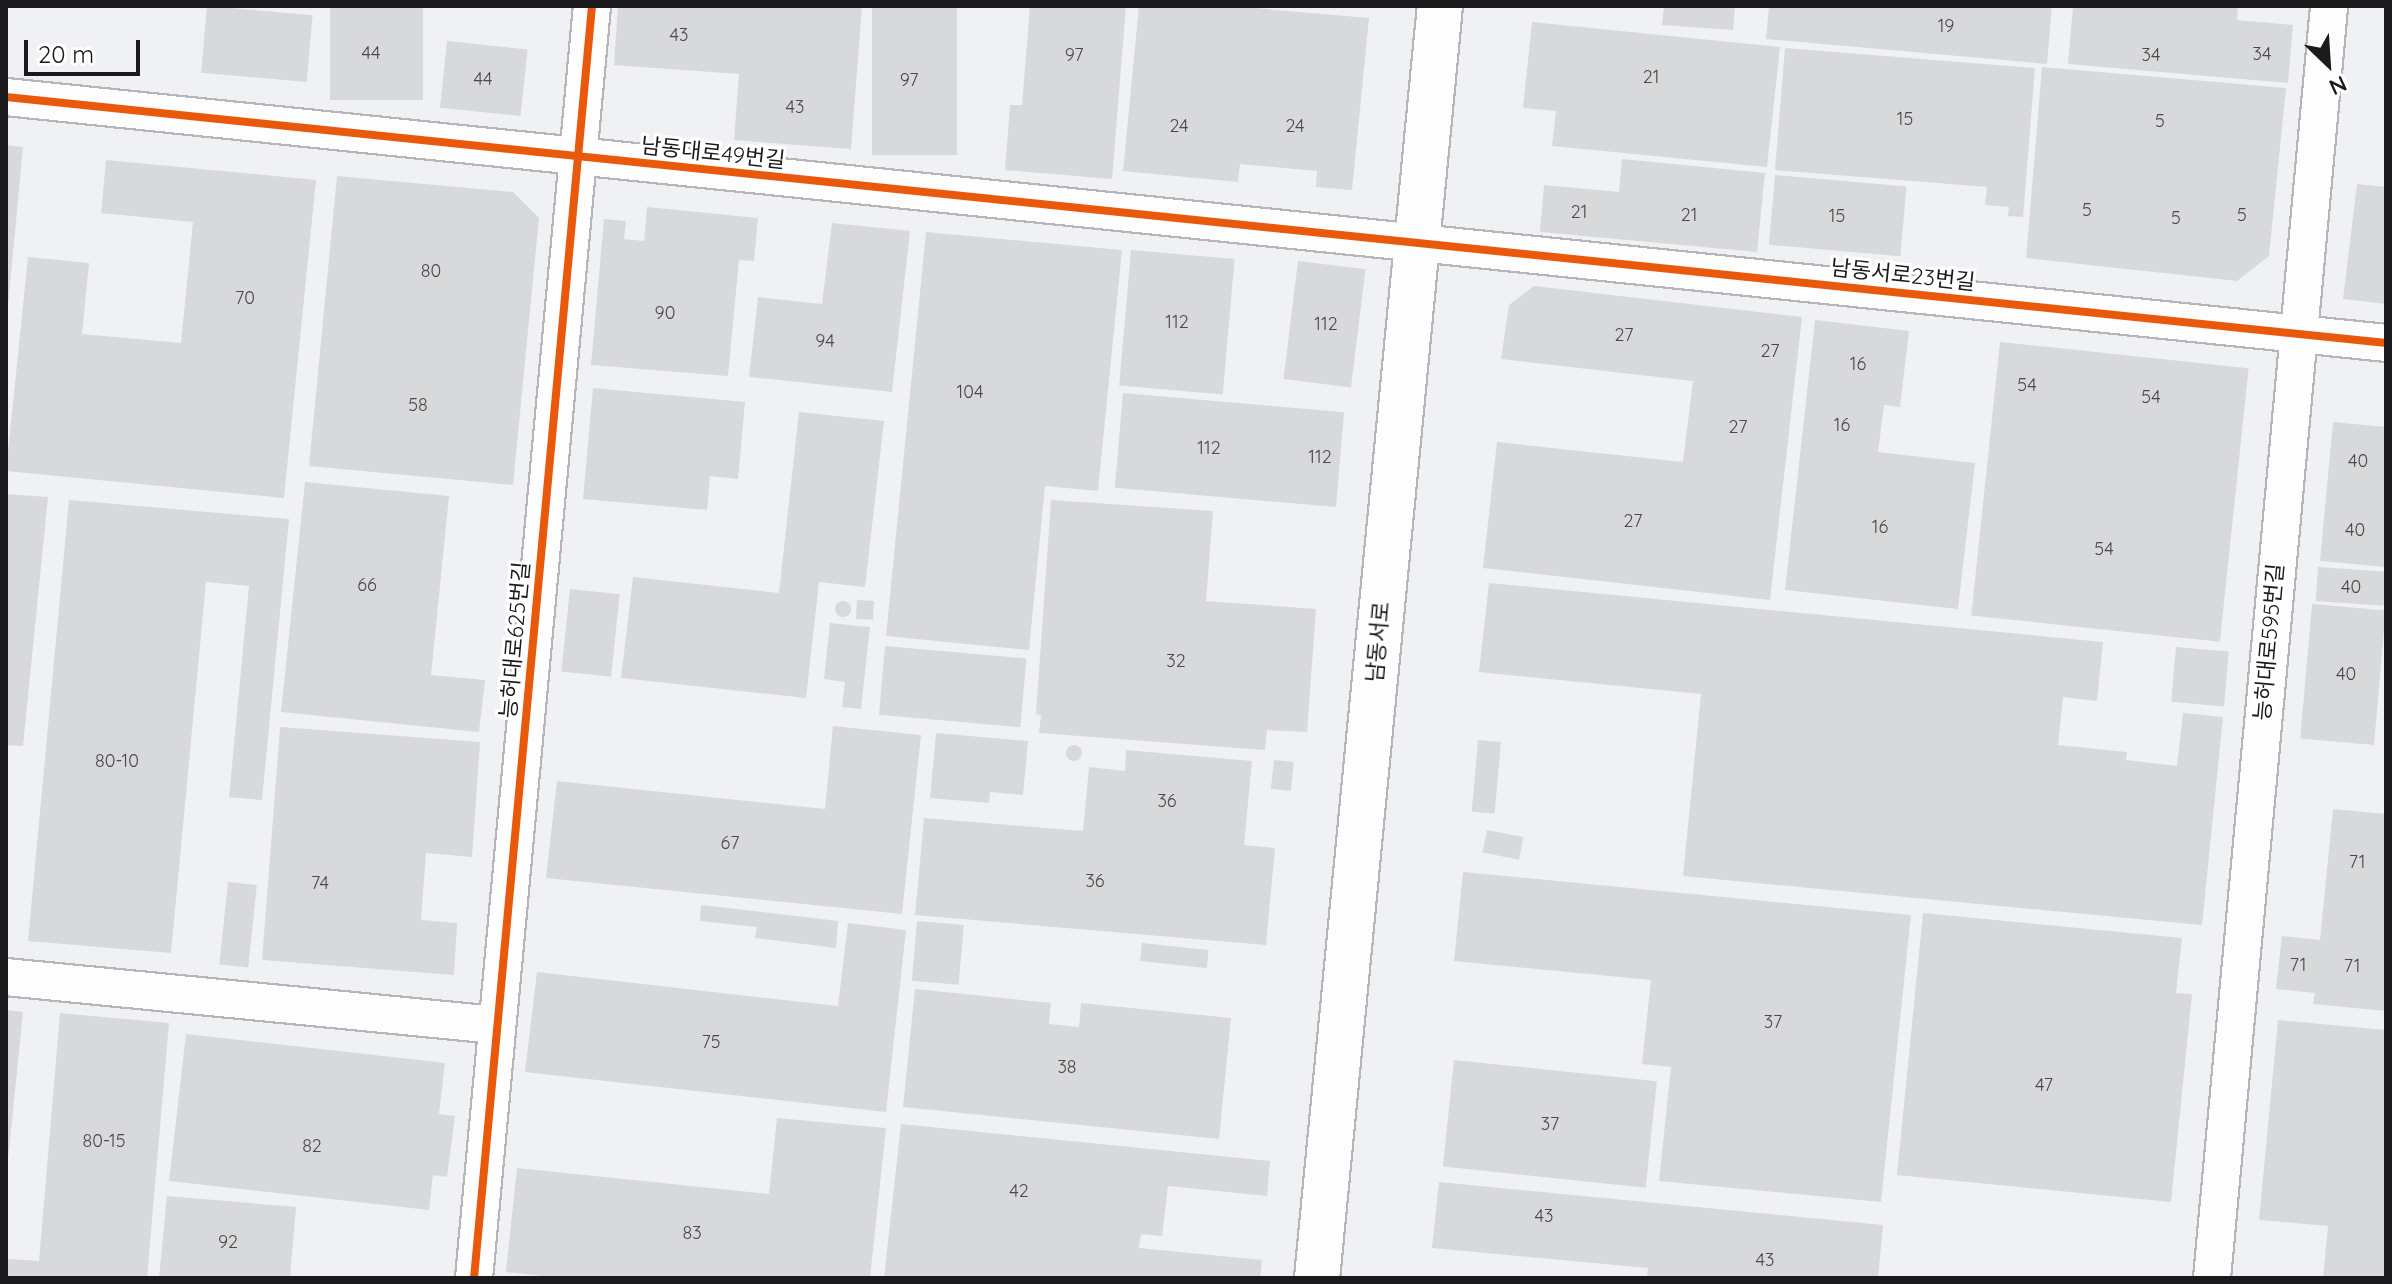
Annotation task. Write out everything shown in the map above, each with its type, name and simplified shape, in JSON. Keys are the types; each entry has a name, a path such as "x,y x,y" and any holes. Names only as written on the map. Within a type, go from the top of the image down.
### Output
{"main road":[{"name":"남동서로","path":"1317,1278 1440,6"}],"street":[{"name":"능허대로625번길","path":"474,1278 592,6"},
{"name":"능허대로595번길","path":"2212,1278 2296,333 2329,6"},
{"name":"남동대로49번길","path":"6,97 1417,244"},
{"name":"남동서로23번길","path":"1417,244 2386,343"},
{"path":"6,977 497,1025"}],"building":[{"path":"207,6 313,15 307,82 201,73"},
{"path":"330,6 423,6 423,100 330,100"},
{"path":"618,6 862,6 851,149 734,140 739,74 614,65"},
{"path":"872,6 957,6 957,155 872,155"},
{"path":"1030,6 1126,6 1112,179 1005,170 1010,105 1022,105"},
{"path":"1139,6 1231,6 1369,18 1352,190 1316,187 1317,171 1240,164 1238,182 1123,171"},
{"path":"1664,6 1735,7 1733,30 1662,25"},
{"path":"1769,6 2052,6 2047,64 1766,39"},
{"path":"2073,6 2238,6 2237,20 2293,25 2288,83 2068,64"},
{"path":"1532,22 1780,47 1767,167 1552,146 1556,111 1523,108"},
{"path":"447,41 528,49 521,116 440,108"},
{"path":"1785,48 2035,68 2023,217 2008,216 2009,207 1985,205 1987,187 1775,170"},
{"path":"2042,67 2286,88 2269,256 2237,281 2026,258"},
{"path":"6,145 23,147 8,306 6,306"},
{"path":"1622,159 1765,173 1757,252 1540,232 1544,185 1619,192"},
{"path":"106,160 316,180 284,498 6,471 28,257 89,263 82,334 181,343 193,222 101,213"},
{"path":"1775,175 1906,187 1900,256 1769,245"},
{"path":"337,176 513,192 539,218 513,485 309,466"},
{"path":"2357,184 2386,187 2386,304 2343,299"},
{"path":"647,207 758,218 754,261 739,260 728,376 591,365 604,219 626,221 624,239 644,241"},
{"path":"832,223 910,231 892,392 749,377 758,297 822,304"},
{"path":"926,232 1122,250 1098,491 1045,486 1029,650 886,636"},
{"path":"1131,250 1235,259 1223,395 1119,385"},
{"path":"1298,261 1365,269 1351,387 1283,379"},
{"path":"1534,286 1802,317 1770,600 1483,568 1497,442 1683,462 1693,381 1501,359 1509,305"},
{"path":"1815,320 1909,331 1900,407 1884,405 1878,452 1975,463 1958,609 1785,590"},
{"path":"2000,342 2249,368 2220,642 1971,615"},
{"path":"593,388 745,402 738,479 710,476 707,510 583,499"},
{"path":"1123,393 1344,412 1336,507 1115,488"},
{"path":"799,412 884,421 865,587 819,582 806,698 621,678 633,577 779,593"},
{"path":"2333,422 2386,427 2386,567 2320,561"},
{"path":"305,482 449,496 431,675 485,680 479,732 281,712"},
{"path":"6,494 48,497 23,746 6,745"},
{"path":"69,500 289,519 262,800 229,797 249,586 206,582 171,953 28,941"},
{"path":"1051,500 1213,511 1206,601 1316,609 1307,732 1267,730 1265,750 1039,733 1041,715 1036,714"},
{"path":"2318,567 2386,572 2383,606 2316,601"},
{"path":"1489,583 2103,642 2097,701 2063,697 2058,745 2127,752 2126,760 2177,766 2183,713 2223,717 2202,925 1683,876 1701,694 1479,672"},
{"path":"570,589 620,594 611,677 561,672"},
{"path":"857,600 874,601 873,620 856,619"},
{"path":"843,601 849,603 849,615 843,617 837,615 835,609 837,603"},
{"path":"2312,604 2386,610 2374,745 2300,738"},
{"path":"830,623 870,627 861,709 842,707 845,682 824,679"},
{"path":"885,646 1026,658 1020,727 879,715"},
{"path":"2176,647 2229,652 2224,706 2171,702"},
{"path":"833,726 921,735 902,914 546,878 557,781 825,809"},
{"path":"280,727 480,742 472,857 426,853 421,920 457,923 454,975 262,960"},
{"path":"936,733 1028,741 1023,795 990,792 989,803 930,798"},
{"path":"1478,740 1501,742 1495,814 1472,812"},
{"path":"1074,745 1082,753 1074,761 1066,753"},
{"path":"1126,750 1252,761 1244,845 1275,848 1266,945 915,915 924,818 1083,831 1089,767 1125,771"},
{"path":"1274,760 1294,762 1291,791 1271,789"},
{"path":"2333,809 2386,814 2386,1011 2313,1004 2315,993 2276,989 2282,936 2320,940"},
{"path":"1487,830 1523,837 1519,860 1483,853"},
{"path":"1463,872 1911,915 1881,1202 1659,1181 1671,1067 1642,1064 1651,980 1454,961"},
{"path":"228,882 257,885 248,968 219,965"},
{"path":"701,905 838,921 836,948 755,938 757,927 700,921"},
{"path":"1923,913 2182,938 2176,993 2192,994 2171,1202 1897,1175"},
{"path":"917,921 964,925 959,985 912,981"},
{"path":"848,923 906,930 886,1112 525,1072 537,972 838,1006"},
{"path":"1142,943 1209,950 1207,968 1140,961"},
{"path":"915,989 1051,1003 1049,1024 1079,1027 1081,1003 1231,1018 1219,1139 903,1107"},
{"path":"6,1010 23,1012 8,1160 6,1160"},
{"path":"60,1013 169,1023 147,1278 6,1278 8,1259 39,1261"},
{"path":"2278,1020 2386,1030 2386,1278 2323,1278 2328,1226 2259,1220"},
{"path":"186,1034 445,1063 439,1114 455,1116 447,1177 433,1175 429,1210 169,1181"},
{"path":"1454,1060 1657,1081 1646,1188 1443,1166"},
{"path":"777,1118 886,1128 870,1278 562,1278 506,1272 517,1168 769,1194"},
{"path":"901,1124 1270,1161 1267,1196 1168,1186 1162,1236 1141,1234 1139,1248 1262,1260 1260,1278 884,1278"},
{"path":"1439,1182 1883,1225 1878,1278 1647,1278 1648,1268 1432,1248"},
{"path":"167,1196 296,1207 290,1278 159,1278"}],"cycle path":[{"path":"474,1278 592,6"},
{"path":"6,97 2386,343"}]}
